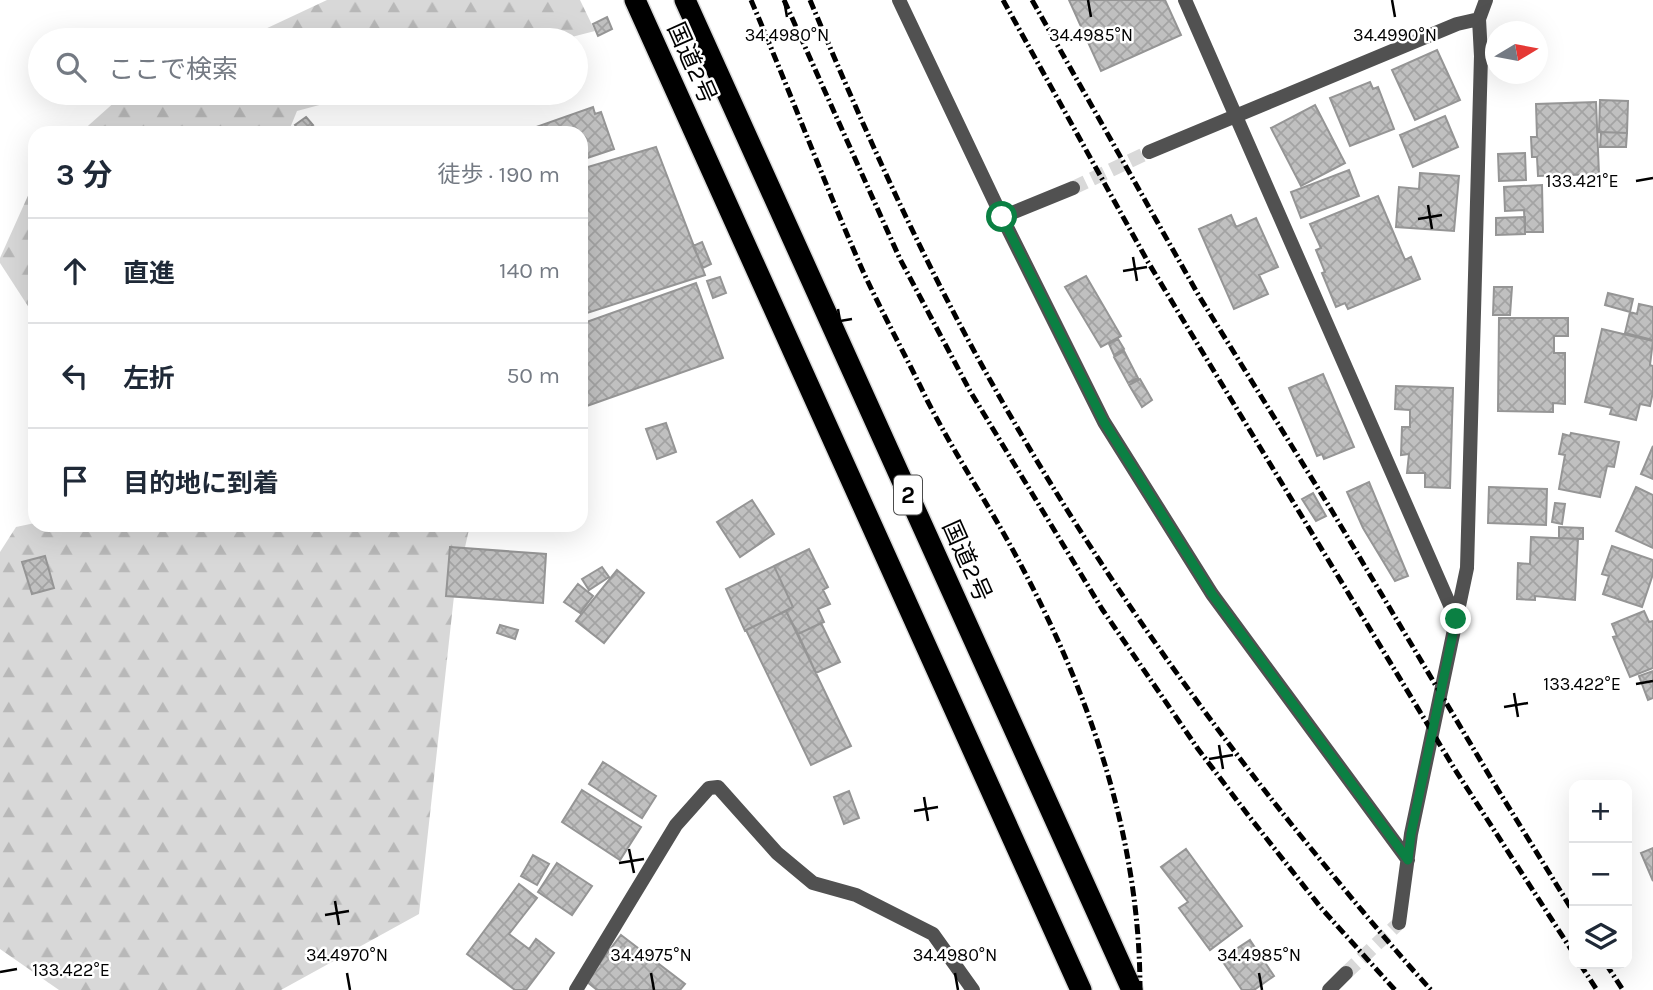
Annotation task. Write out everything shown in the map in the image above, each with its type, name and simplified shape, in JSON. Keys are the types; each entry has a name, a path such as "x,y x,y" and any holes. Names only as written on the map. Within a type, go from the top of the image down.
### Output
{"highway":[{"name":"国道2号","path":"635,0 1081,990"},
{"name":"国道2号","path":"685,0 1132,990"}],"street":[{"path":"899,0 1002,217 1104,422 1212,594 1408,860"},
{"path":"1185,0 1456,619"},
{"path":"1399,923 1411,834 1467,568 1481,57 1479,19 1486,0"},
{"path":"1149,152 1237,118 1457,24 1479,19"},
{"path":"1002,217 1073,188"},
{"path":"576,990 676,825 709,788 718,787 776,853 813,883 856,895 933,934 973,990"},
{"path":"1329,990 1346,973"}],"green space":[{"path":"327,0 580,0 595,31 588,33 588,28 268,28"},
{"path":"111,105 319,105 297,111 291,126 88,126"},
{"path":"28,196 28,306 0,263"},
{"path":"28,524 28,532 468,532 454,596 419,914 281,990 59,990 0,949 0,552 16,527"}],"building":[{"path":"1069,0 1165,0 1181,35 1101,71"},
{"path":"607,17 612,29 598,36 593,24"},
{"path":"1437,50 1460,100 1415,120 1392,70"},
{"path":"1370,82 1373,89 1378,87 1394,129 1350,146 1330,98"},
{"path":"1600,100 1628,101 1627,133 1599,132"},
{"path":"1596,102 1599,174 1538,176 1537,157 1532,157 1531,137 1537,137 1536,104"},
{"path":"1315,105 1345,163 1301,186 1271,128"},
{"path":"593,107 595,114 601,112 614,149 588,158 588,126 539,126"},
{"path":"1445,116 1458,147 1413,167 1400,135"},
{"path":"306,117 313,125 296,126"},
{"path":"1601,132 1627,133 1626,147 1600,147"},
{"path":"656,147 705,275 588,313 588,167"},
{"path":"1525,153 1526,180 1499,181 1498,154"},
{"path":"1349,170 1359,196 1301,218 1291,192"},
{"path":"1420,173 1459,176 1454,231 1396,227 1399,187 1419,189"},
{"path":"1542,185 1543,232 1525,232 1524,210 1505,211 1504,187"},
{"path":"1378,196 1405,260 1411,257 1420,279 1348,309 1345,303 1336,307 1316,250 1321,248 1310,224"},
{"path":"1231,215 1236,227 1256,218 1278,267 1259,275 1268,294 1234,309 1199,229"},
{"path":"1525,217 1525,234 1496,235 1496,218"},
{"path":"702,242 711,264 703,268 693,246"},
{"path":"1086,276 1121,336 1101,347 1065,287"},
{"path":"720,277 726,293 713,298 707,281"},
{"path":"696,283 723,358 588,406 588,322"},
{"path":"1494,287 1512,287 1510,315 1493,315"},
{"path":"1608,293 1633,299 1630,312 1605,305"},
{"path":"1639,304 1653,307 1653,340 1625,333 1630,312 1637,314"},
{"path":"1499,318 1568,318 1568,336 1554,336 1554,353 1565,353 1565,404 1553,403 1553,412 1498,411"},
{"path":"1602,329 1653,341 1650,365 1653,366 1653,392 1650,406 1640,404 1636,420 1610,414 1612,408 1585,402"},
{"path":"1118,339 1124,349 1114,355 1109,344"},
{"path":"1124,351 1138,378 1128,383 1114,357"},
{"path":"1323,374 1354,447 1324,459 1322,454 1317,456 1289,388"},
{"path":"1140,379 1152,400 1142,407 1129,385"},
{"path":"1396,386 1453,388 1450,488 1425,487 1425,473 1407,473 1409,454 1401,455 1402,427 1410,427 1410,410 1395,409"},
{"path":"666,423 676,452 657,459 646,429"},
{"path":"1571,433 1619,442 1614,467 1607,466 1600,497 1559,489 1565,455 1559,454 1563,434 1570,436"},
{"path":"1653,446 1653,479 1641,474"},
{"path":"1369,482 1408,576 1395,581 1363,528 1347,492"},
{"path":"1489,487 1547,489 1546,525 1488,523"},
{"path":"1636,487 1653,495 1653,548 1616,531"},
{"path":"1313,493 1326,516 1316,521 1302,499"},
{"path":"752,500 774,534 740,557 717,522"},
{"path":"1555,503 1565,504 1562,524 1552,522"},
{"path":"1559,527 1583,528 1583,539 1559,538"},
{"path":"1531,537 1578,539 1575,600 1535,596 1535,600 1517,599 1518,563 1530,564"},
{"path":"1612,546 1653,560 1653,574 1642,607 1603,594 1609,576 1602,574"},
{"path":"450,547 546,554 543,603 446,596"},
{"path":"809,549 828,587 823,590 830,604 818,609 824,622 798,634 786,611 793,607 774,566"},
{"path":"45,556 54,588 32,594 22,562"},
{"path":"774,566 793,607 745,631 726,589"},
{"path":"602,567 609,577 589,590 582,579"},
{"path":"617,570 644,593 604,643 576,621"},
{"path":"578,584 593,596 580,613 564,602"},
{"path":"786,611 851,746 811,765 746,630"},
{"path":"1644,611 1649,622 1653,621 1653,668 1630,677 1613,637 1617,636 1612,624"},
{"path":"821,623 840,662 816,673 798,634"},
{"path":"500,625 518,630 515,639 497,633"},
{"path":"1653,671 1653,698 1648,700 1639,676"},
{"path":"603,762 656,796 642,818 589,784"},
{"path":"582,790 641,827 620,860 562,822"},
{"path":"849,791 859,818 844,824 834,797"},
{"path":"1653,848 1653,881 1641,853"},
{"path":"1186,849 1242,926 1210,950 1179,908 1188,902 1161,867"},
{"path":"533,855 549,864 537,885 521,876"},
{"path":"557,863 592,886 572,915 538,892"},
{"path":"519,884 537,898 509,934 529,949 536,939 554,953 526,990 515,990 467,954"},
{"path":"621,935 685,984 680,990 597,990 586,981"},
{"path":"1250,940 1274,976 1254,990 1242,990 1221,959"}],"tunnel":[{"path":"1073,188 1149,152"},
{"path":"1346,973 1399,923"}],"railway":[{"path":"751,0 870,285 937,420 1041,605 1087,710 1120,820 1131,875 1138,932 1140,990"},
{"path":"784,0 900,259 970,391 1102,609 1198,749 1248,815 1322,909 1395,990"},
{"path":"810,0 873,146 942,290 981,364 1066,508 1158,647 1257,781 1384,937 1431,990"},
{"path":"1003,0 1148,262 1454,768 1569,946"},
{"path":"1032,0 1199,296 1570,906"},
{"path":"1583,969 1597,990"},
{"path":"1609,969 1623,990"}],"route":[{"path":"1002,217 1104,422 1212,594 1408,860 1411,834 1456,619"}]}
